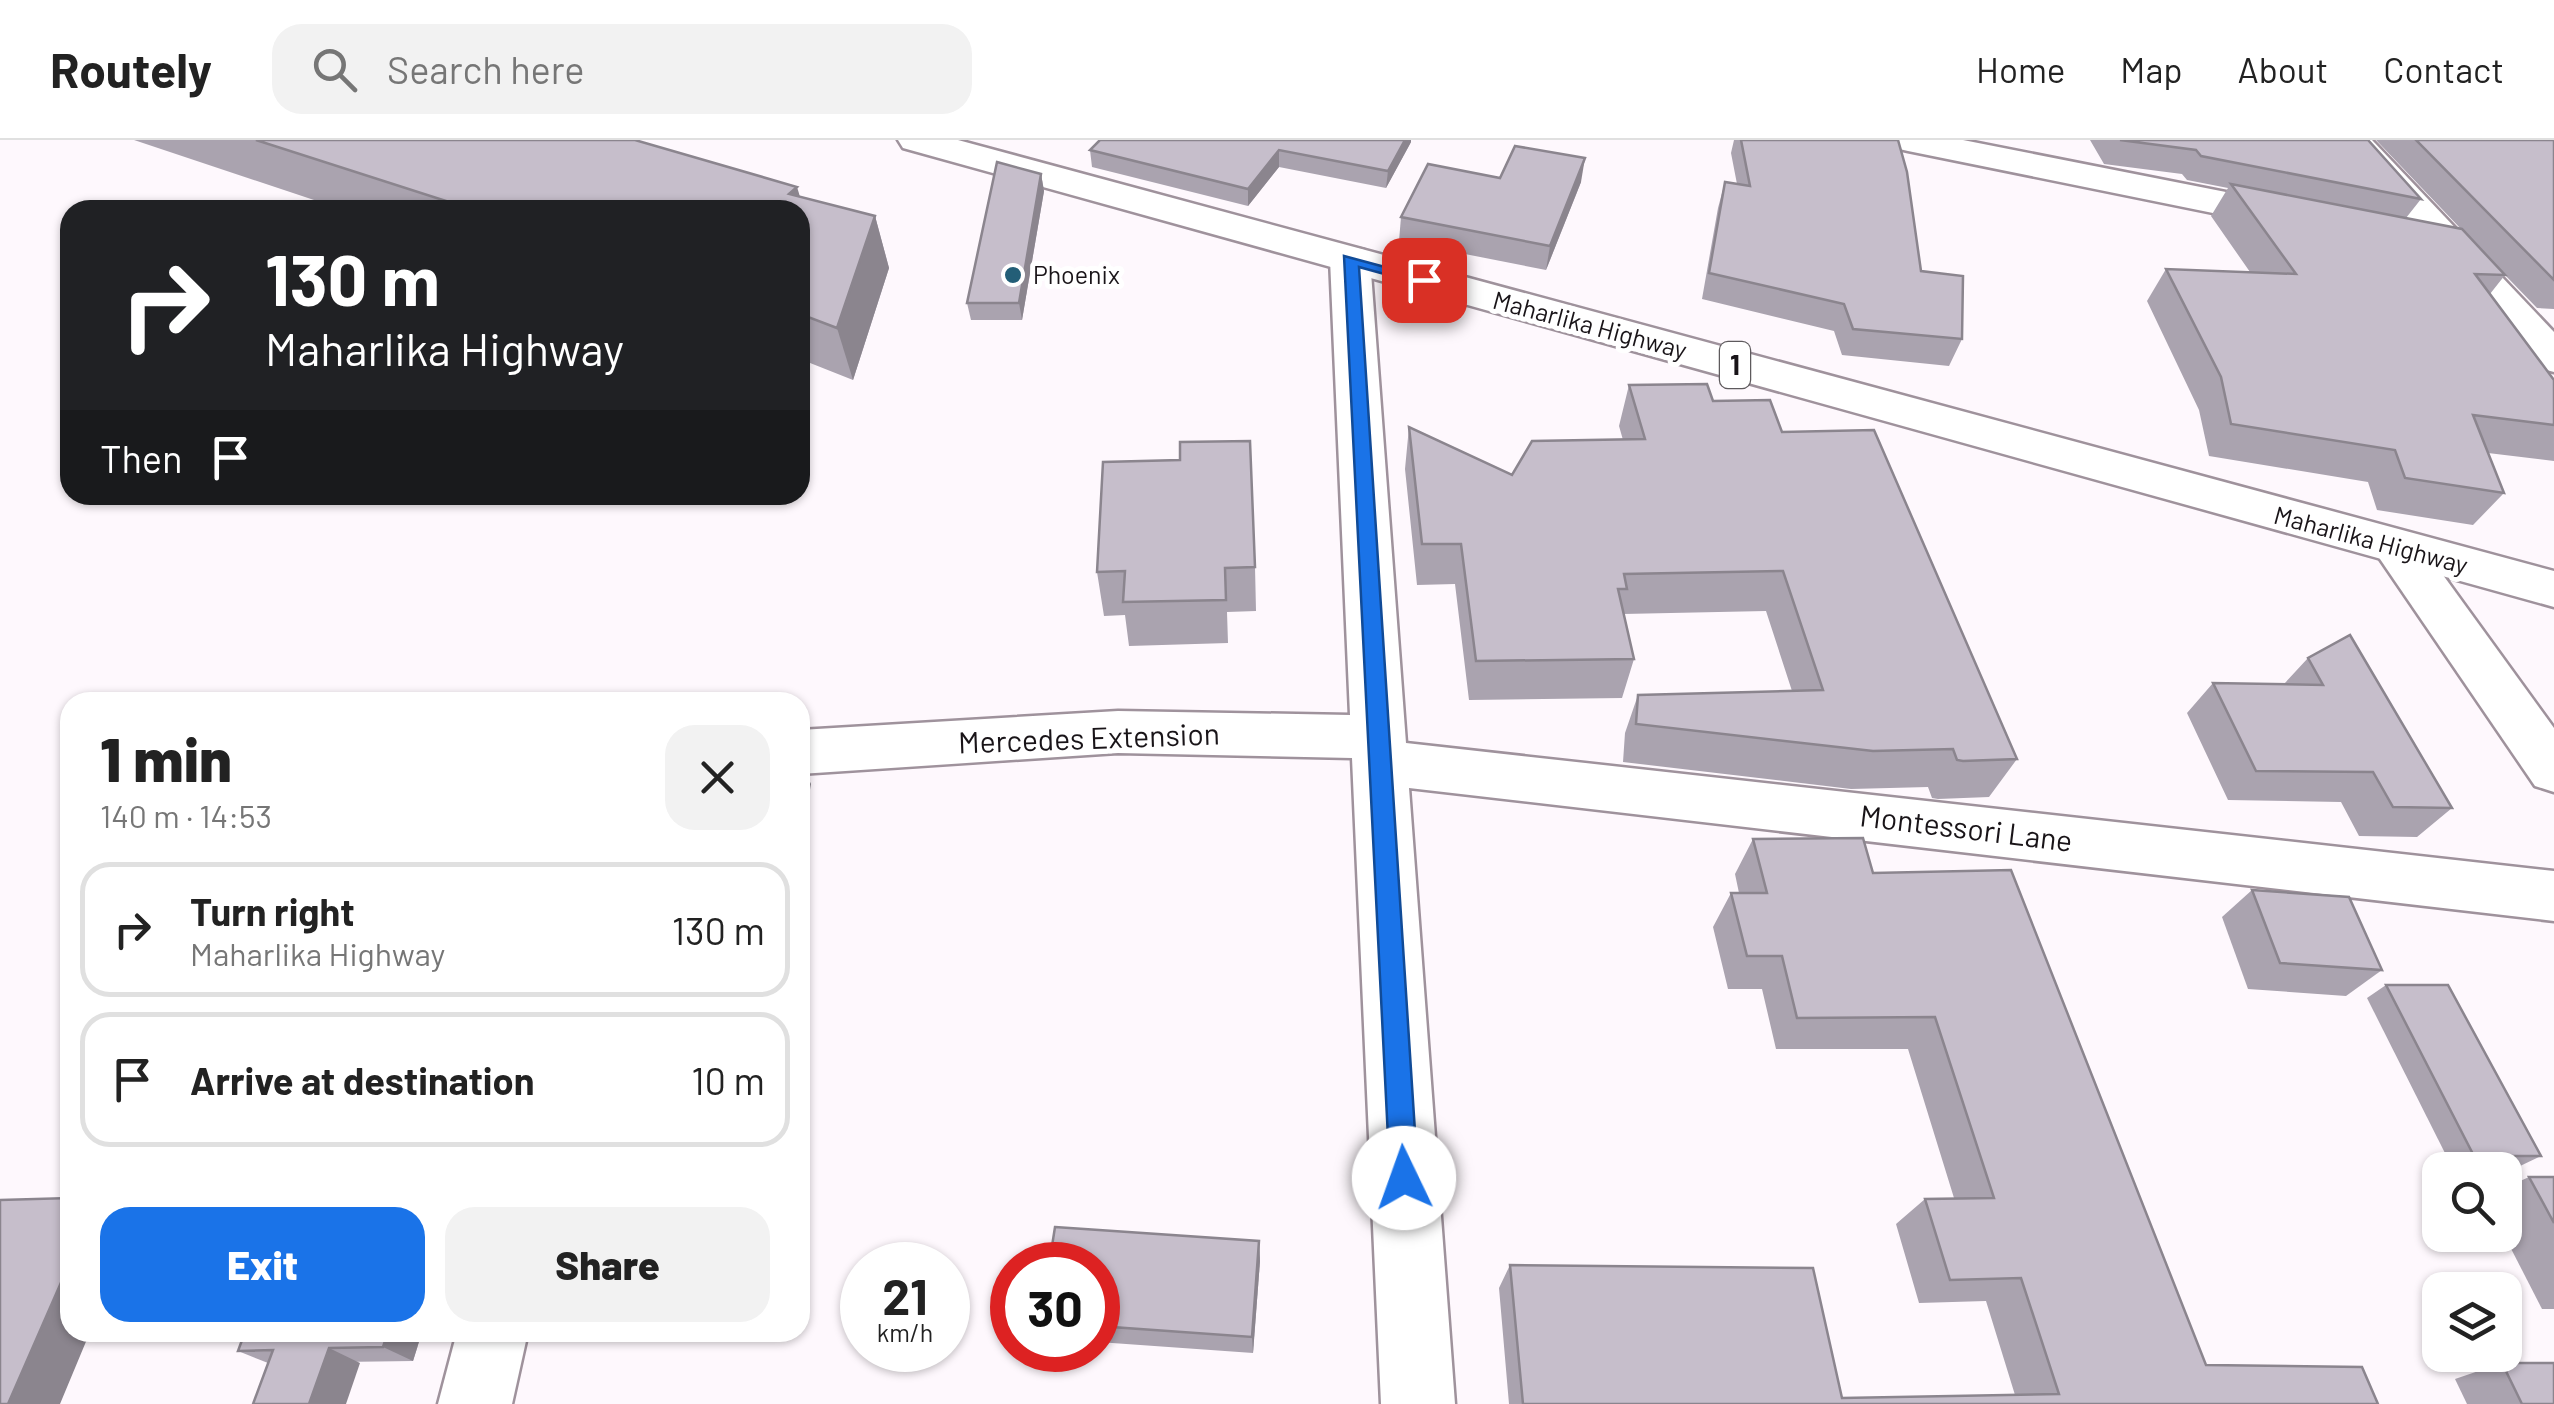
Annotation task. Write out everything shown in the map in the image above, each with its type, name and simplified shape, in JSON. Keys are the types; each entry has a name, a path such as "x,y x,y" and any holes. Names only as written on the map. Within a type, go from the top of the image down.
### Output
{"main road":[{"name":"Maharlika Highway","path":"916,140 2554,590"},
{"path":"1908,140 2318,222"},
{"path":"2352,140 2452,249 2546,341"},
{"path":"2395,238 2452,249"},
{"path":"1350,259 1418,1404"},
{"path":"2397,547 2554,770"},
{"name":"Mercedes Extension","path":"810,751 1118,732 1378,750"},
{"name":"Montessori Lane","path":"1378,750 2554,896"},
{"path":"475,1404 491,1342"}],"building":[{"path":"256,140 635,140 797,187 789,194 875,216 837,328 810,318 810,200 443,200"},
{"path":"1100,140 1405,140 1388,171 1279,150 1248,189 1090,150"},
{"path":"1741,140 1898,140 1907,172 1921,271 1963,276 1962,339 1853,329 1844,304 1709,273 1725,182 1750,186"},
{"path":"2120,140 2368,140 2421,199 2201,156 2196,150"},
{"path":"2416,140 2554,140 2554,280"},
{"path":"1515,146 1585,158 1550,246 1401,217 1428,164 1500,178"},
{"path":"997,162 1041,174 1019,303 967,303"},
{"path":"2231,184 2462,229 2505,275 2475,274 2554,380 2554,425 2473,415 2504,493 2405,478 2395,450 2231,424 2221,377 2166,269 2296,274"},
{"path":"1707,384 1713,401 1770,400 1782,432 1874,430 2017,759 1963,761 1957,760 1953,749 1873,751 1636,724 1638,695 1823,690 1783,571 1624,574 1627,589 1618,589 1634,659 1476,661 1461,544 1422,544 1409,427 1512,475 1532,441 1645,439 1629,385"},
{"path":"1250,441 1255,567 1225,568 1226,600 1123,602 1125,571 1097,572 1103,462 1180,460 1180,442"},
{"path":"2350,635 2452,808 2393,807 2373,772 2256,771 2213,683 2323,685 2308,658"},
{"path":"1863,838 1873,873 2011,870 2206,1365 2362,1367 2378,1404 1523,1404 1510,1265 1813,1268 1842,1398 2059,1394 2021,1278 1950,1280 1925,1199 1994,1198 1935,1017 1797,1018 1782,956 1747,956 1731,893 1767,893 1753,839"},
{"path":"2252,890 2349,897 2382,970 2280,963"},
{"path":"2386,985 2448,985 2541,1156 2472,1152"},
{"path":"2529,1177 2554,1177 2554,1223"},
{"path":"60,1198 60,1285 8,1404 0,1404 0,1200"},
{"path":"1055,1227 1259,1241 1252,1337 1120,1328 1120,1242 1053,1242"},
{"path":"241,1342 385,1342 383,1347 329,1348 309,1404 253,1404 273,1350 238,1351"},
{"path":"2522,1363 2554,1363 2554,1404 2522,1404 2506,1372 2522,1372"}],"place":[{"name":"Phoenix","path":"1013,275"}],"route":[{"path":"1404,1178 1350,259 1424,280"}]}
